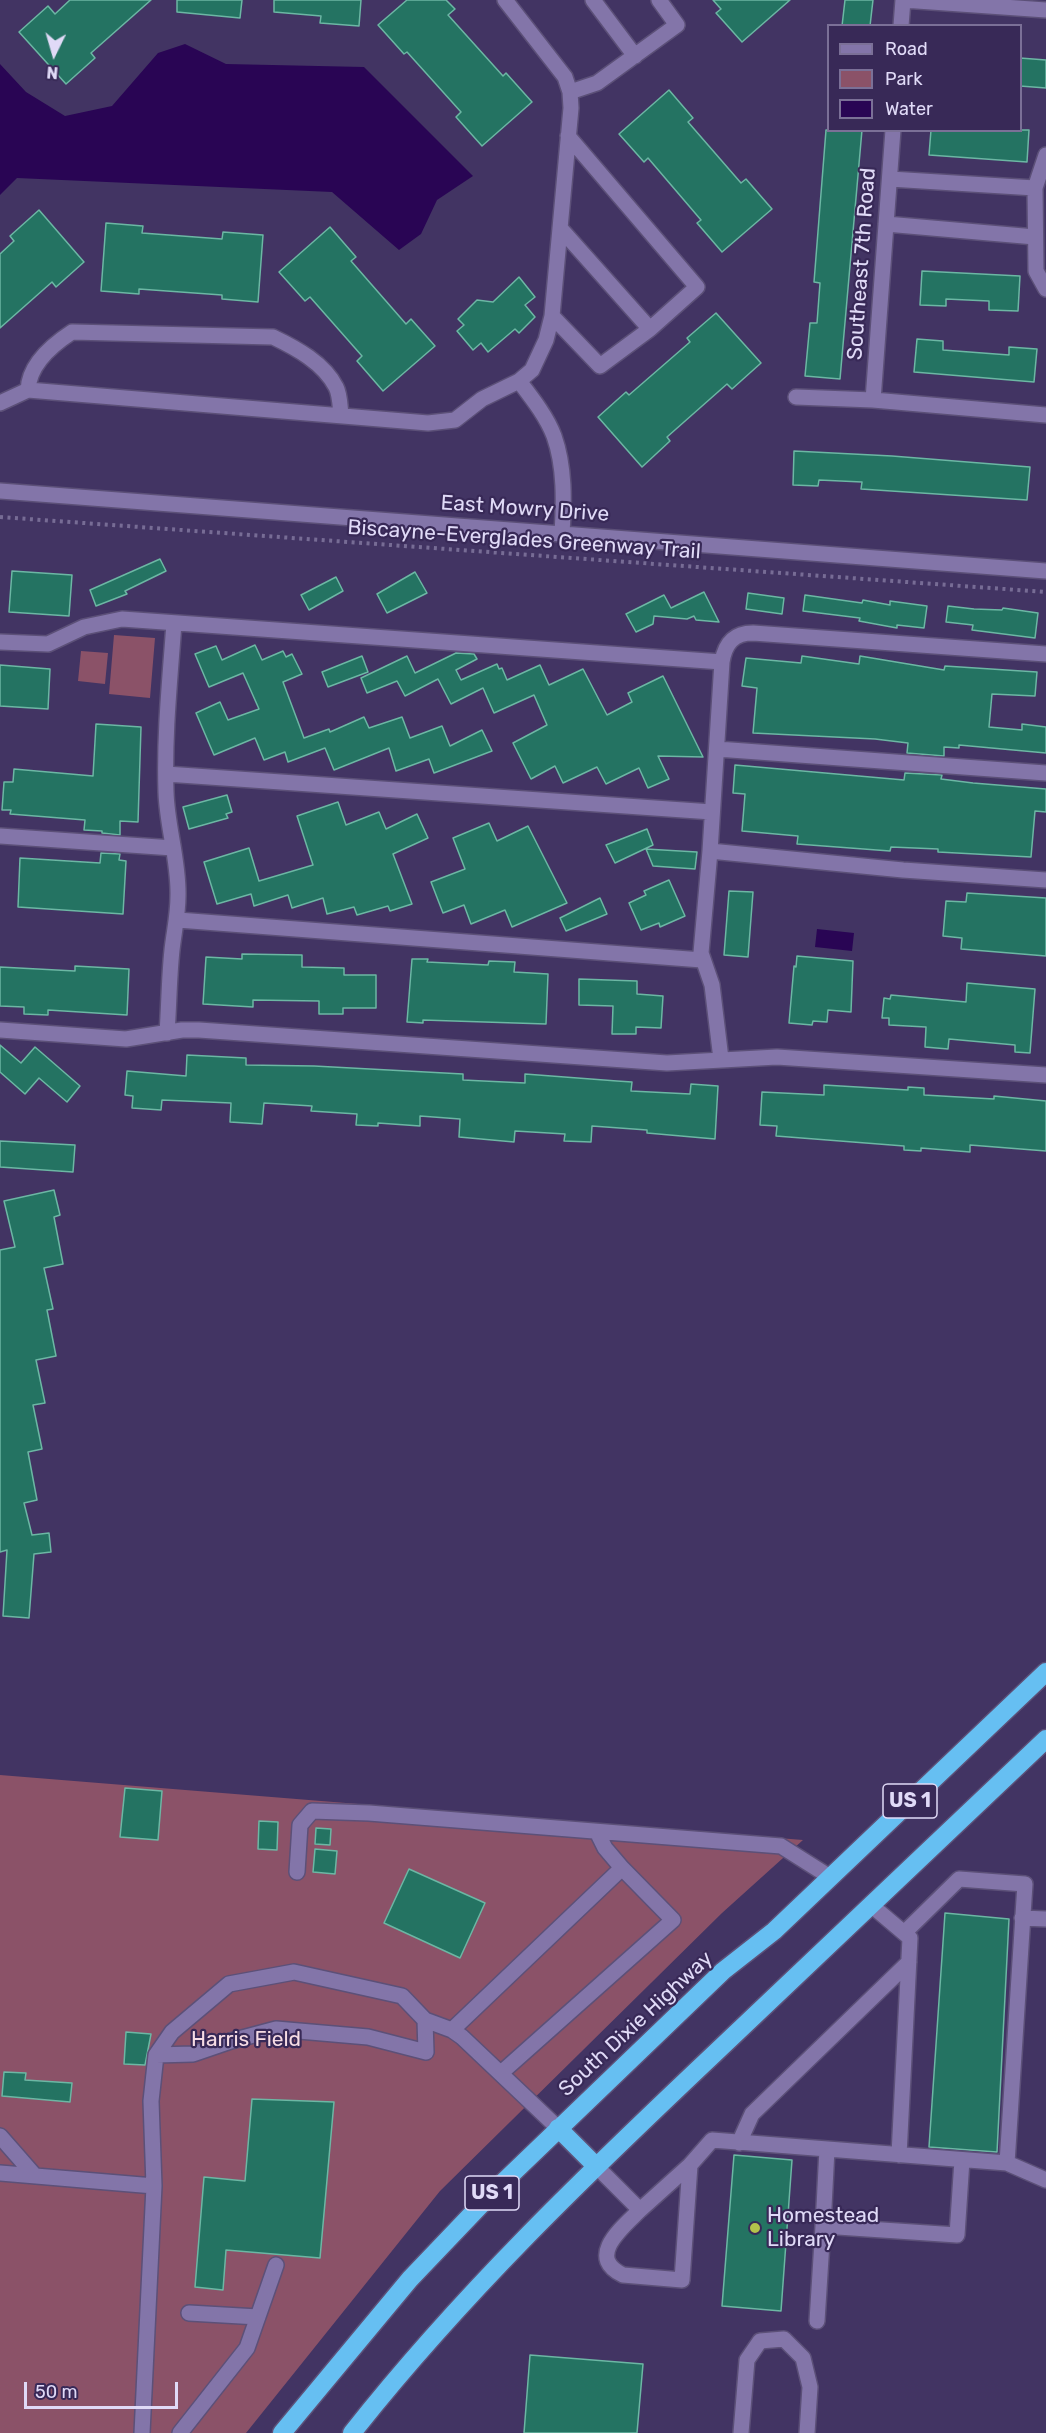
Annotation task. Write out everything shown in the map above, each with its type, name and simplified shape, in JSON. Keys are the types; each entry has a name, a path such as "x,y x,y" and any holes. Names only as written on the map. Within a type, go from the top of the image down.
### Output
{"highway":[{"name":"South Dixie Highway","path":"282,2433 410,2279 494,2191 723,1971 774,1931 1046,1672"},
{"name":"US 1","path":"352,2433 466,2298 596,2166 1045,1741"},
{"path":"558,2128 596,2166"}],"street":[{"path":"0,403 28,390 428,423 455,420 482,399 519,381 532,370 546,340 552,316 570,92 565,77 505,0"},
{"path":"593,0 635,56"},
{"path":"570,92 597,83 677,25 659,0"},
{"path":"901,24 903,0 1046,10"},
{"name":"Southeast 7th Road","path":"873,400 893,132"},
{"path":"552,316 600,366 651,329 697,287 568,136"},
{"path":"1046,155 1035,188 1036,271 1046,289"},
{"path":"890,178 1035,188"},
{"path":"886,224 1035,237"},
{"path":"560,228 651,329"},
{"path":"28,390 28,382 47,349 72,332 273,337 298,349 319,366 337,387 342,415"},
{"path":"519,381 533,399 554,436 564,502 562,533"},
{"path":"796,397 873,400 1046,415"},
{"name":"East Mowry Drive","path":"0,491 1046,571"},
{"path":"0,642 48,644 84,627 114,620 722,662"},
{"path":"167,1033 172,953 178,920 178,872 167,807 166,774 174,623"},
{"path":"721,1059 711,985 702,960 701,944 710,851 722,662 723,652 730,640 748,632 1046,654"},
{"path":"717,749 1046,772"},
{"path":"166,774 712,812"},
{"path":"0,836 173,848"},
{"path":"710,851 855,866 1046,880"},
{"path":"178,920 702,960"},
{"path":"0,1030 126,1039 199,1030 667,1063 777,1057 1046,1075"},
{"path":"297,1872 300,1825 312,1811 369,1813 781,1846 830,1877"},
{"path":"501,2073 673,1920 622,1868 605,1848 597,1832"},
{"path":"452,2030 622,1868"},
{"path":"904,1933 959,1879 1025,1884 1007,2163"},
{"path":"871,1905 910,1938 899,2155"},
{"path":"1022,1918 1046,1919"},
{"path":"739,2143 752,2114 909,1962"},
{"path":"142,2433 154,2186 151,2100 156,2055 172,2032 229,1984 294,1972 402,1996 426,2020 452,2030 558,2128"},
{"path":"156,2055 193,2054 276,2029 368,2037 426,2052 426,2020"},
{"path":"0,2136 35,2176"},
{"path":"690,2165 682,2280 623,2276 615,2271 608,2262 607,2251 611,2239 690,2165 712,2140 1007,2163 1046,2180"},
{"path":"817,2321 827,2149"},
{"path":"823,2226 957,2235 962,2160"},
{"path":"596,2166 640,2210"},
{"path":"0,2173 154,2186"},
{"path":"180,2433 247,2348 276,2265"},
{"path":"189,2313 258,2317"},
{"path":"741,2433 747,2360 760,2341 784,2339 803,2358 810,2387 807,2433"}],"path":[{"name":"Biscayne-Everglades Greenway Trail","path":"0,517 1046,592"}],"green space":[{"path":"114,635 155,638 150,698 109,694"},
{"path":"81,651 108,653 105,684 78,681"},
{"name":"Harris Field","path":"0,1775 803,1840 722,1913 440,2191 246,2433 0,2433"}],"water":[{"path":"185,44 226,64 364,67 473,176 437,200 421,234 399,250 332,192 17,178 0,195 0,64 26,92 65,116 112,106 158,53"},
{"path":"817,929 854,933 852,951 815,947"}],"building":[{"path":"70,0 151,0 91,53 95,58 66,84 19,32 48,6 55,14"},
{"path":"177,0 242,0 240,18 177,12"},
{"path":"274,0 361,0 359,26 320,23 321,16 274,12"},
{"path":"407,0 446,0 455,9 448,15 503,76 506,73 532,102 482,146 456,117 461,112 407,52 404,54 378,25"},
{"path":"713,0 790,0 742,42 716,13 721,9"},
{"path":"845,0 873,0 870,24 842,24"},
{"path":"1022,58 1046,60 1046,88 1022,86"},
{"path":"669,90 693,118 688,122 741,183 746,179 772,209 722,252 697,223 701,220 648,158 644,162 619,134"},
{"path":"826,130 827,132 862,132 840,379 805,376 810,323 817,323 820,283 814,282"},
{"path":"1022,130 1029,130 1027,162 929,155 931,132 1022,132"},
{"path":"39,210 84,262 56,287 52,282 0,328 0,254 14,241 10,236"},
{"path":"106,223 143,226 142,233 222,239 223,232 263,235 258,302 222,299 222,295 139,289 139,294 101,291"},
{"path":"330,227 356,257 351,261 406,324 411,319 435,346 383,391 357,361 362,356 310,297 305,301 279,272"},
{"path":"922,271 1020,276 1018,311 989,310 989,301 946,299 946,306 920,305"},
{"path":"519,277 535,297 525,305 535,317 519,333 515,329 488,352 481,343 473,350 457,331 464,325 458,319 477,300 493,302"},
{"path":"716,313 761,363 732,389 727,384 667,437 670,441 642,467 598,417 626,392 629,395 690,342 687,338"},
{"path":"917,339 943,341 943,350 1009,355 1009,347 1037,349 1034,382 914,372"},
{"path":"794,451 1030,467 1027,500 861,489 862,482 819,480 818,486 793,485"},
{"path":"160,559 166,571 125,591 127,594 96,606 90,590"},
{"path":"12,571 72,575 69,616 9,612"},
{"path":"415,572 427,593 387,613 377,594"},
{"path":"336,577 343,591 309,610 301,595"},
{"path":"704,592 719,622 696,620 694,616 687,619 654,616 653,624 636,632 626,614 664,595 671,608"},
{"path":"748,593 784,598 782,614 746,609"},
{"path":"805,595 862,603 863,600 890,605 890,601 927,606 924,628 897,625 897,628 859,621 860,618 803,611"},
{"path":"948,606 974,609 1002,610 1003,608 1038,613 1035,638 972,630 973,625 946,622"},
{"path":"255,645 262,660 283,651 286,657 292,654 302,674 283,682 304,738 329,729 330,732 364,717 369,728 402,717 410,738 442,726 450,746 482,730 492,751 434,773 429,759 396,771 389,748 334,770 325,748 288,762 285,752 264,760 255,738 214,755 196,713 220,702 228,720 259,709 243,673 209,687 195,654 216,646 222,660"},
{"path":"456,653 474,654 477,659 456,670 461,680 497,664 499,669 502,668 507,680 540,665 549,685 583,669 607,715 632,702 628,693 663,676 703,757 658,756 669,779 648,788 639,768 606,784 597,767 563,783 555,766 531,779 513,743 547,725 534,695 494,713 483,688 451,704 438,679 405,696 397,681 367,693 361,678 407,656 415,673"},
{"path":"362,656 368,672 328,687 322,672"},
{"path":"802,656 859,664 860,656 944,670 945,666 1037,672 1035,696 992,694 989,727 1022,730 1022,724 1046,727 1046,753 959,745 959,748 944,747 944,756 907,753 908,743 875,739 753,733 757,688 742,686 746,658 801,663"},
{"path":"0,665 50,669 48,709 0,706"},
{"path":"96,724 141,727 138,822 120,821 120,835 84,830 85,820 10,814 11,810 2,810 4,782 13,782 14,769 93,776"},
{"path":"735,765 904,780 905,773 942,775 941,779 1046,789 1046,812 1035,811 1031,857 938,852 938,849 891,847 890,851 797,844 798,836 742,831 745,794 733,793"},
{"path":"227,795 232,812 226,814 228,818 189,829 183,807"},
{"path":"338,802 346,825 379,812 386,829 417,814 428,838 393,854 412,904 390,911 388,906 357,915 354,907 327,914 323,898 292,908 288,895 254,906 251,894 217,904 204,862 249,848 259,881 313,865 297,816"},
{"path":"489,823 497,841 528,826 567,903 512,927 505,910 471,924 464,905 443,913 431,882 465,869 453,838"},
{"path":"647,829 653,845 615,863 606,845"},
{"path":"646,849 697,852 695,869 653,866"},
{"path":"101,853 120,854 119,860 126,861 123,914 18,907 20,858 100,863"},
{"path":"669,880 685,916 660,927 659,923 641,930 629,903 646,895 644,891"},
{"path":"729,891 753,892 748,957 724,955"},
{"path":"967,893 1046,898 1046,956 961,949 962,938 943,936 946,901 966,902"},
{"path":"600,898 607,914 566,931 560,918"},
{"path":"242,954 302,955 302,967 344,968 344,975 376,975 376,1008 343,1008 343,1014 319,1014 319,1001 253,1000 253,1007 203,1004 206,957 242,959"},
{"path":"797,956 853,961 851,1012 828,1010 827,1022 813,1021 812,1025 789,1023"},
{"path":"412,959 428,959 427,962 488,965 489,961 515,962 514,972 548,974 546,1024 423,1020 423,1023 407,1022"},
{"path":"75,966 129,969 127,1015 48,1010 48,1015 24,1014 24,1007 0,1006 0,967 75,971"},
{"path":"579,979 637,981 637,994 663,996 661,1028 636,1027 636,1034 612,1034 613,1006 579,1005"},
{"path":"967,983 1035,989 1030,1053 1015,1052 1015,1045 949,1039 948,1049 925,1047 926,1027 889,1025 889,1018 882,1018 884,998 890,999 891,995 966,1002"},
{"path":"0,1045 21,1063 35,1047 80,1086 67,1102 39,1078 25,1094 0,1072"},
{"path":"187,1055 246,1058 246,1065 314,1066 463,1074 463,1080 525,1083 525,1074 632,1082 631,1091 690,1094 691,1084 718,1086 715,1139 647,1133 647,1130 592,1126 591,1142 564,1141 565,1134 515,1131 514,1142 459,1137 460,1119 420,1116 420,1126 378,1123 378,1126 356,1125 357,1114 311,1111 312,1106 264,1103 262,1124 230,1122 231,1103 162,1100 161,1110 132,1108 133,1096 125,1095 127,1071 186,1076"},
{"path":"824,1085 908,1090 908,1087 924,1088 924,1095 994,1099 994,1096 1046,1101 1046,1151 970,1145 970,1152 921,1148 921,1151 904,1150 904,1146 776,1136 777,1126 760,1125 762,1092 824,1095"},
{"path":"0,1141 75,1145 73,1172 0,1167"},
{"path":"54,1190 60,1215 54,1217 63,1264 44,1268 53,1309 47,1310 56,1356 36,1360 45,1403 33,1405 42,1449 28,1452 37,1500 24,1503 32,1535 49,1533 51,1552 34,1554 29,1618 3,1616 7,1550 0,1552 0,1250 15,1247 4,1201"},
{"path":"125,1788 162,1791 158,1840 120,1837"},
{"path":"259,1821 278,1822 277,1850 258,1849"},
{"path":"316,1828 331,1829 330,1845 315,1844"},
{"path":"315,1849 337,1851 335,1874 313,1872"},
{"path":"409,1869 485,1903 460,1958 384,1923"},
{"path":"945,1913 1009,1919 997,2152 929,2147"},
{"path":"126,2032 151,2034 145,2065 124,2064"},
{"path":"4,2072 26,2073 25,2080 72,2083 70,2102 2,2096"},
{"path":"252,2099 334,2102 320,2258 226,2250 223,2290 195,2287 204,2177 245,2181"},
{"path":"734,2155 792,2160 781,2311 722,2306"},
{"path":"530,2355 643,2364 637,2433 524,2433"}],"place":[{"name":"Homestead Library","path":"755,2228"}]}
